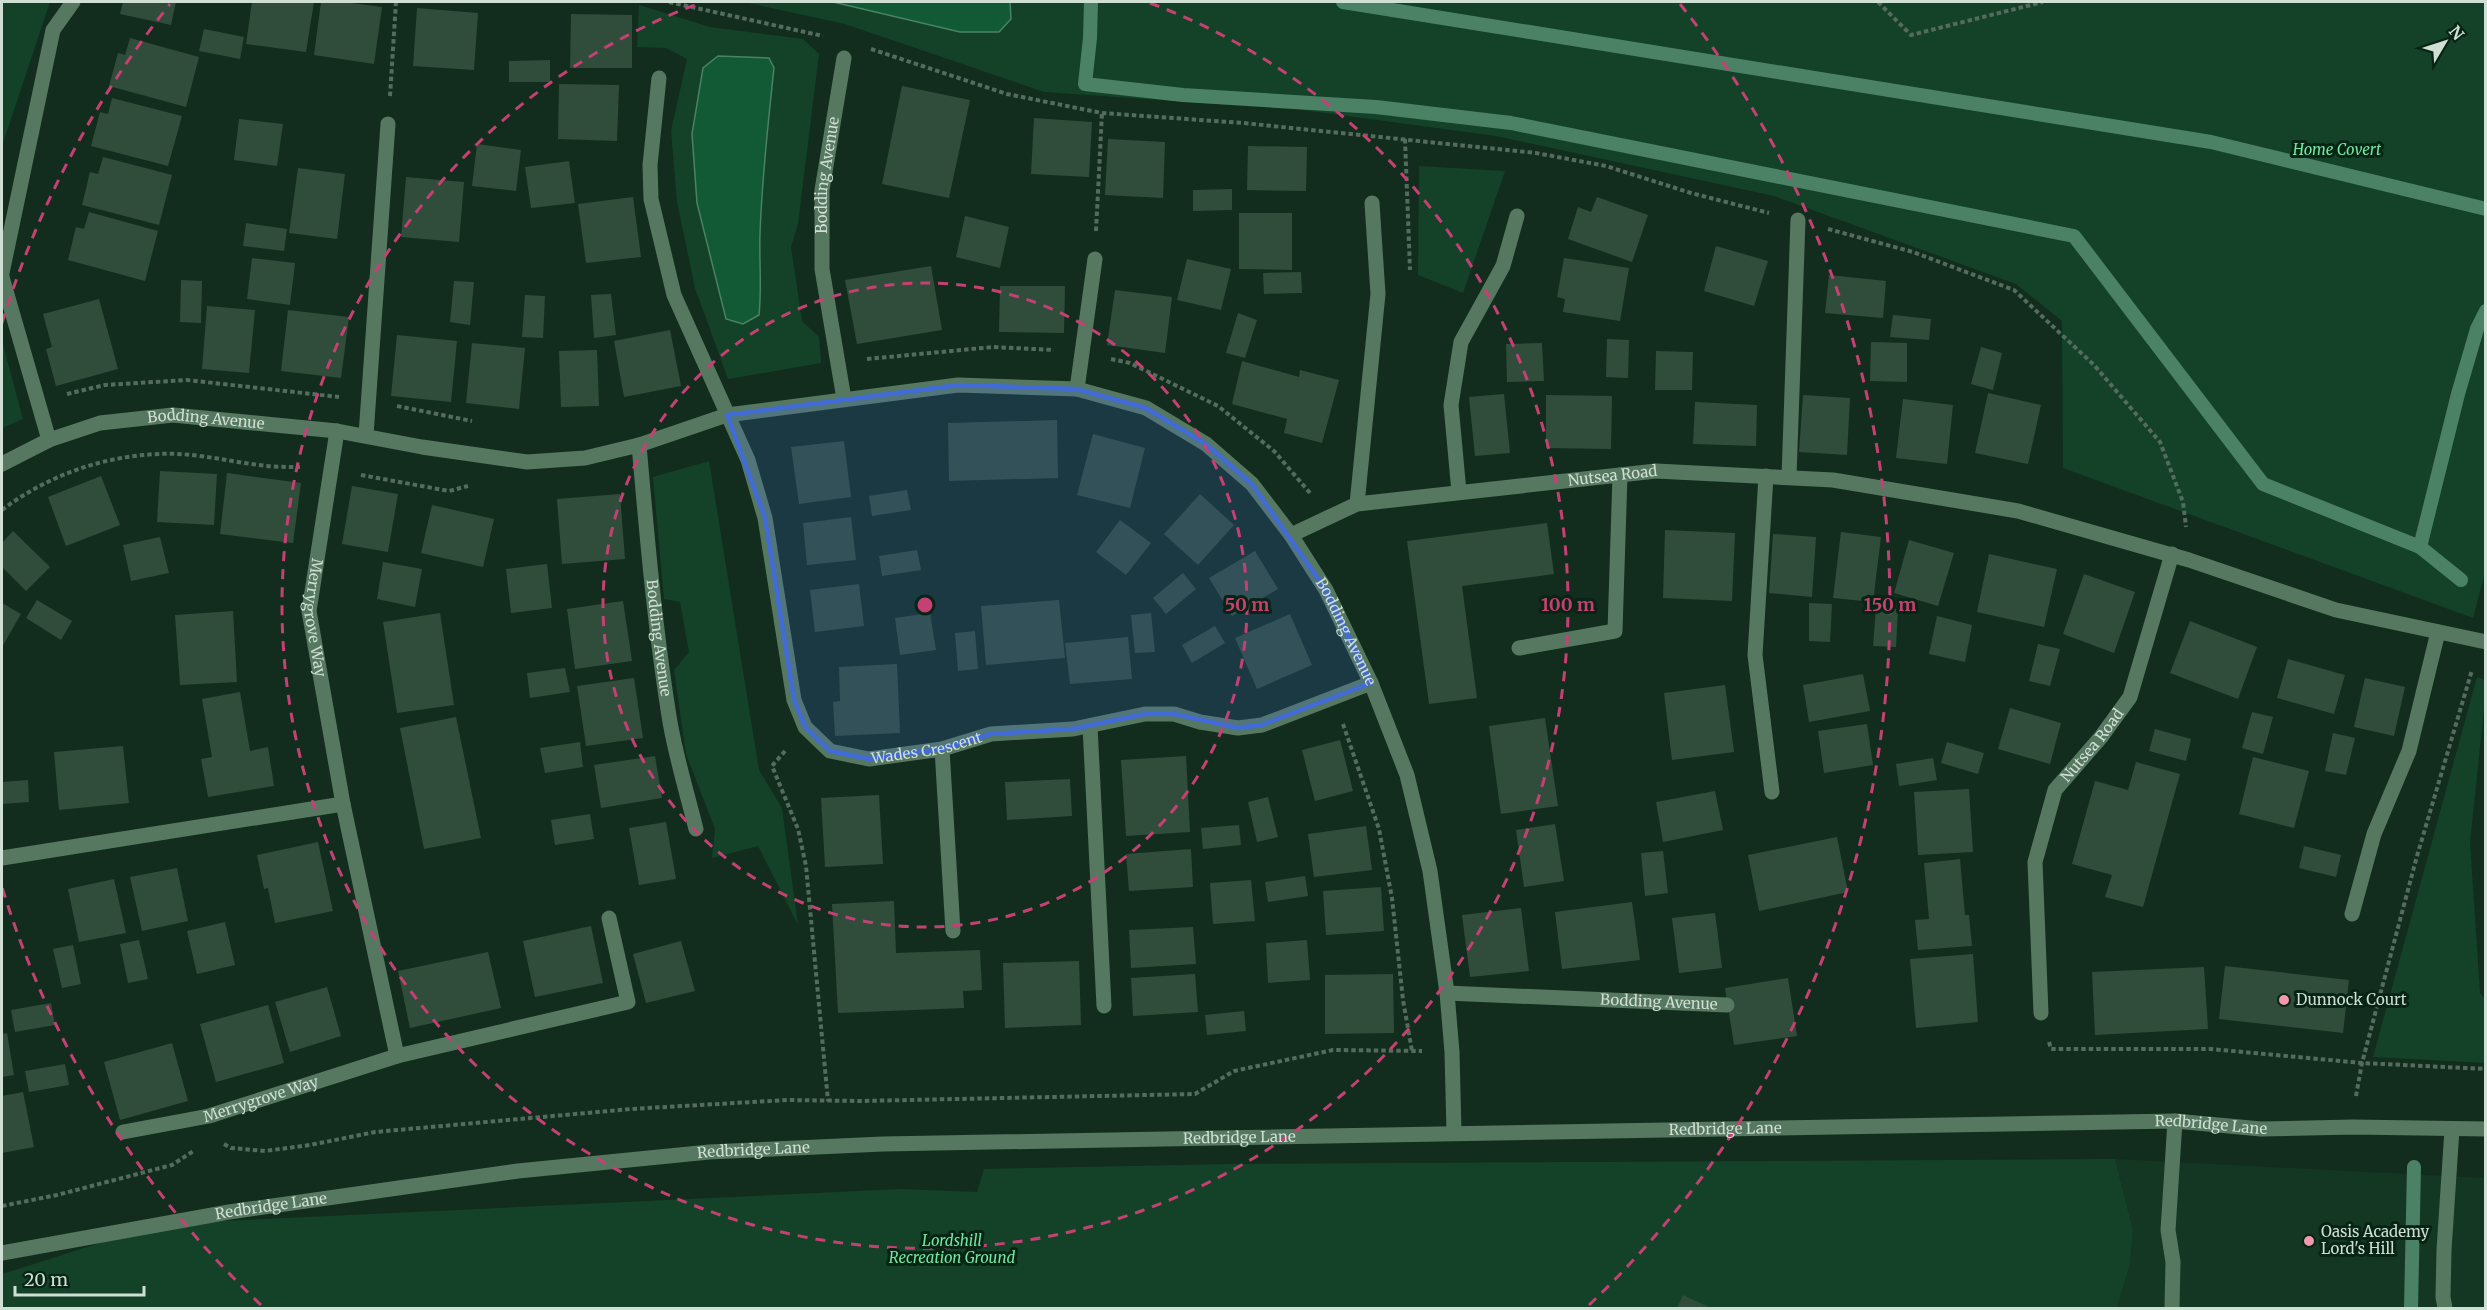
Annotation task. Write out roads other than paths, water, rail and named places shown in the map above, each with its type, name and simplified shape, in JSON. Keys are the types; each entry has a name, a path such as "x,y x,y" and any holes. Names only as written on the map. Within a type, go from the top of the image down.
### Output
{"street":[{"path":"49,440 2,275 53,30 74,2"},
{"name":"Bodding Avenue","path":"844,58 822,190 822,269 844,399"},
{"path":"658,78 650,165 651,199 674,295 727,415"},
{"path":"366,435 388,124"},
{"path":"1356,504 1378,294 1372,202"},
{"path":"1459,492 1451,405 1461,342 1503,266 1517,216"},
{"path":"1789,477 1798,220"},
{"path":"1077,389 1095,259"},
{"name":"Bodding Avenue","path":"2,464 49,440 100,423 173,415 337,431 422,447 527,462 585,458 639,445 727,415 958,386 1077,389 1146,408 1206,444 1252,484 1291,535 1326,590 1371,683 1407,775 1430,871 1447,993 1452,1052 1454,1133"},
{"name":"Wades Crescent","path":"727,415 748,460 765,518 794,700 805,727 831,751 869,759 942,749 991,734 1090,726 1145,714 1174,714 1200,722 1238,728 1262,725 1371,683"},
{"name":"Merrygrove Way","path":"337,431 309,611 343,804 397,1056"},
{"name":"Bodding Avenue","path":"639,445 653,603 665,690 671,725 696,828"},
{"name":"Nutsea Road","path":"1291,535 1356,504 1656,471 1833,480 2018,511 2172,554 2336,610 2483,641"},
{"path":"1520,648 1615,631 1620,475"},
{"path":"1766,476 1755,655 1772,792"},
{"name":"Nutsea Road","path":"2041,1013 2035,862 2055,790 2101,737 2130,697 2172,554"},
{"path":"2352,914 2374,834 2409,751 2438,632"},
{"path":"1090,726 1104,1006"},
{"path":"942,749 953,931"},
{"path":"2,858 343,804"},
{"name":"Merrygrove Way","path":"123,1132 209,1116 397,1056 628,1002 609,918"},
{"name":"Bodding Avenue","path":"1447,993 1726,1005"},
{"path":"2172,1308 2174,1262 2168,1230 2175,1121"},
{"name":"Redbridge Lane","path":"2,1252 241,1210 519,1172 709,1152 894,1143 2175,1121 2261,1129 2353,1127 2486,1129"},
{"path":"2445,1308 2443,1297 2444,1250 2452,1129"}],"waterway":[{"path":"1091,2 1085,84 1183,95 1376,107 1511,123 2074,236 2263,484 2420,547 2458,394 2477,329 2486,311"},
{"path":"1343,2 2211,142 2486,209"},
{"path":"2420,547 2461,580"},
{"path":"2411,1308 2414,1167"}],"place":[{"name":"Dunnock Court","path":"2284,1000"},
{"name":"Oasis Academy Lord's Hill","path":"2309,1241"}],"park label":[{"name":"Home Covert","path":"2337,150"},
{"name":"Lordshill Recreation Ground","path":"952,1250"}]}
